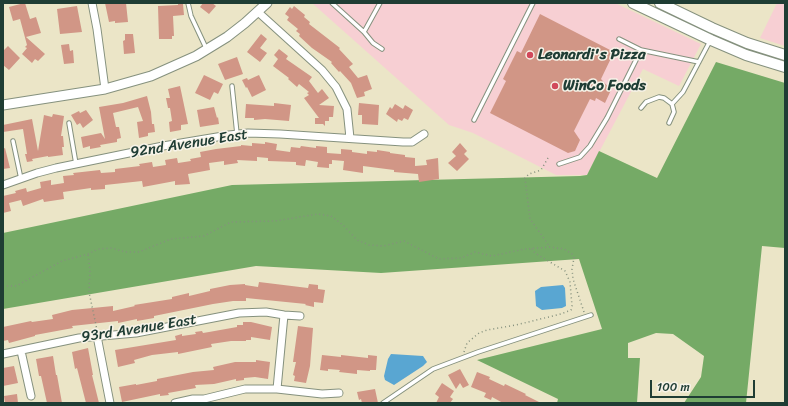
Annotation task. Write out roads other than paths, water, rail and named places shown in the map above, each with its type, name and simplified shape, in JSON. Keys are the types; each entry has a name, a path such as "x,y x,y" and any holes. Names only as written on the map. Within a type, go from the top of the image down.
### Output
{"main road":[{"path":"633,3 746,55 785,67"},
{"path":"660,3 746,43 785,55"}],"street":[{"path":"92,3 105,89"},
{"path":"3,104 105,89 151,76 196,56 227,37 267,3"},
{"path":"258,12 322,70 336,87 347,109 350,138"},
{"name":"92nd Avenue East","path":"3,185 37,173 163,146 237,134 264,133 412,142 424,134"},
{"name":"93rd Avenue East","path":"3,354 79,338 136,333 239,313 266,312 300,316"},
{"path":"277,389 284,315"},
{"path":"97,336 110,403"},
{"path":"21,351 31,396"},
{"path":"175,403 193,399 204,401 245,389 277,389 322,394 339,393"}],"lane":[{"path":"188,3 191,16 206,49"},
{"path":"333,3 364,32 373,43 382,49"},
{"path":"364,32 380,3"},
{"path":"474,120 533,3"},
{"path":"619,39 641,50 699,62"},
{"path":"672,104 683,92 711,40"},
{"path":"560,164 580,156 590,146 607,118 641,50"},
{"path":"232,86 237,134"},
{"path":"641,108 649,100 659,97 664,98 672,104 674,112 669,123"},
{"path":"69,123 77,165"},
{"path":"13,141 21,179"},
{"path":"383,403 433,369 591,315"}],"water":[{"path":"563,285 565,288 566,306 562,308 542,310 536,306 535,291 541,287"},
{"path":"391,354 423,356 427,362 394,385 385,380 384,376 388,359"}],"place":[{"name":"Leonardi's Pizza","path":"530,55"},
{"name":"WinCo Foods","path":"555,86"}]}
